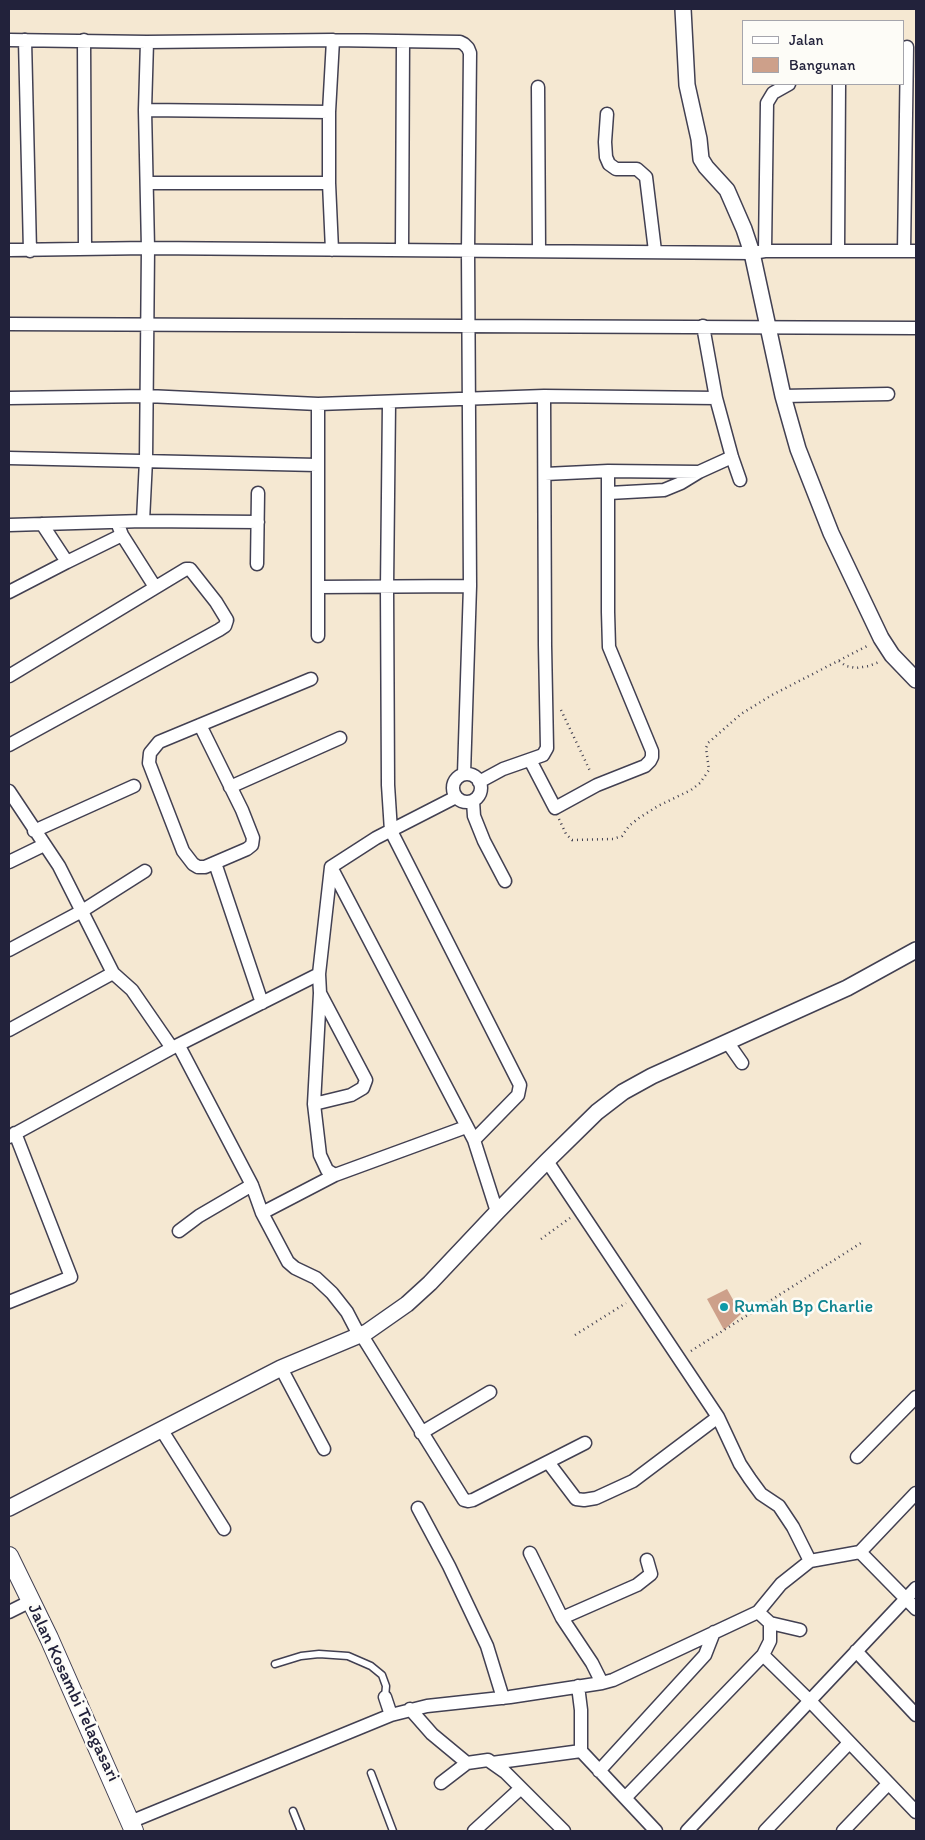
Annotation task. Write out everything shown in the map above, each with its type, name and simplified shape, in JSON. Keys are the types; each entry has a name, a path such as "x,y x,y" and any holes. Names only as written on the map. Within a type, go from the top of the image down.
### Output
{"main road":[{"name":"Jalan Kosambi Telagasari","path":"9,1556 49,1638 132,1827"}],"street":[{"path":"683,9 687,85 699,139 701,159 727,190 759,252"},
{"path":"9,40 460,42 464,44 470,53 468,251 470,327 470,586 464,774"},
{"path":"25,40 30,251"},
{"path":"84,40 85,249"},
{"path":"332,250 329,183 329,112 333,40"},
{"path":"143,521 146,460 148,248 145,110 146,42"},
{"path":"402,250 403,42"},
{"path":"9,250 148,248 539,252 910,251 909,47"},
{"path":"787,85 773,93 767,103 759,252 769,328 783,396 798,449 831,533 881,638 892,654 916,680"},
{"path":"838,251 839,85"},
{"path":"538,87 539,252"},
{"path":"145,110 329,112"},
{"path":"607,114 605,142 606,157 609,164 616,169 637,169 646,177 655,251"},
{"path":"147,183 329,183"},
{"path":"9,324 916,328"},
{"path":"704,326 716,398 740,480"},
{"path":"783,396 888,394"},
{"path":"9,398 147,396 318,404 389,403 544,396 716,398"},
{"path":"479,782 503,770 543,755 547,748 544,645 544,396"},
{"path":"389,403 387,588 388,785 392,831 520,1085 518,1095 474,1140"},
{"path":"318,404 318,636"},
{"path":"609,493 664,490 732,457"},
{"path":"9,458 317,465"},
{"path":"545,474 608,471 699,472"},
{"path":"530,760 555,808 597,785 645,766 650,761 652,754 609,647 608,471"},
{"path":"257,564 258,493"},
{"path":"9,525 143,521 258,522"},
{"path":"117,522 122,535 155,587"},
{"path":"42,524 67,562"},
{"path":"9,590 122,535"},
{"path":"9,676 182,570 190,569 226,618 226,624 219,630 9,745"},
{"path":"318,587 470,586"},
{"path":"200,725 253,838 252,845 248,849 205,867 198,867 193,864 183,852 149,763 150,753 159,742 200,725 311,679"},
{"path":"230,787 340,738"},
{"path":"464,774 474,776 479,782 481,789 480,794 473,800 464,802 456,797 453,790 454,783 458,777 464,774"},
{"path":"34,831 134,786"},
{"path":"9,790 34,831 59,866 113,972 132,990 175,1047 252,1185 262,1213 288,1262 295,1268 316,1278 332,1292 347,1312 464,1500 468,1502 585,1443"},
{"path":"331,867 376,838 456,797"},
{"path":"473,800 474,816 484,841 505,881"},
{"path":"9,862 44,845"},
{"path":"215,863 262,1003"},
{"path":"331,867 319,974 320,993 314,1104 320,1155 327,1170 335,1175"},
{"path":"331,867 474,1140 497,1212"},
{"path":"9,950 82,911 145,870"},
{"path":"9,1508 281,1368 360,1335 395,1313 416,1296 596,1112 623,1092 652,1076 847,988 916,950"},
{"path":"9,1030 113,972"},
{"path":"9,1302 71,1277 12,1135 175,1047 319,974"},
{"path":"314,1104 351,1095 363,1088 366,1080 320,993"},
{"path":"728,1043 742,1063"},
{"path":"262,1213 335,1175 466,1127"},
{"path":"547,1161 718,1417 740,1464 761,1494 776,1503 781,1509 793,1527 810,1561"},
{"path":"179,1231 199,1216 252,1185"},
{"path":"281,1368 324,1449"},
{"path":"421,1433 490,1392"},
{"path":"857,1458 916,1397"},
{"path":"548,1462 576,1499 596,1498 632,1481 718,1417"},
{"path":"161,1429 224,1529"},
{"path":"132,1827 392,1714 410,1709 503,1698 613,1680 758,1612 781,1584 810,1561 860,1552 916,1493"},
{"path":"418,1508 484,1638 498,1676 503,1698"},
{"path":"860,1552 916,1609"},
{"path":"530,1553 562,1618 592,1663 602,1683"},
{"path":"562,1618 637,1586 652,1574 647,1560"},
{"path":"687,1831 916,1588"},
{"path":"9,1612 31,1602"},
{"path":"758,1612 770,1623 800,1630"},
{"path":"625,1798 763,1655 770,1640 770,1623"},
{"path":"599,1771 705,1655 714,1632"},
{"path":"856,1650 916,1715"},
{"path":"763,1655 810,1701 916,1812"},
{"path":"578,1686 581,1697 581,1751 656,1831"},
{"path":"385,1697 392,1714"},
{"path":"410,1709 432,1734 467,1763"},
{"path":"765,1831 849,1743"},
{"path":"492,1763 581,1751"},
{"path":"441,1783 467,1763 483,1760 492,1763 505,1772 564,1831"},
{"path":"843,1831 888,1784"},
{"path":"474,1831 521,1788"}],"lane":[{"path":"275,1664 301,1656 319,1654 348,1656 371,1666 382,1675 386,1686 385,1697"},
{"path":"371,1773 393,1831"},
{"path":"293,1811 301,1831"}],"path":[{"path":"555,808 564,830 572,840 619,838 639,818 700,784 709,770 706,752 708,743 741,714 772,695 881,638"},
{"path":"838,661 846,666 861,668 892,654"},
{"path":"559,706 597,785"},
{"path":"541,1239 581,1210"},
{"path":"679,1359 861,1243"},
{"path":"575,1335 638,1296"}],"building":[{"name":"Rumah Bp Charlie","path":"727,1289 741,1314 724,1330 707,1299"}],"place":[{"name":"Rumah Bp Charlie","path":"724,1307"}]}
